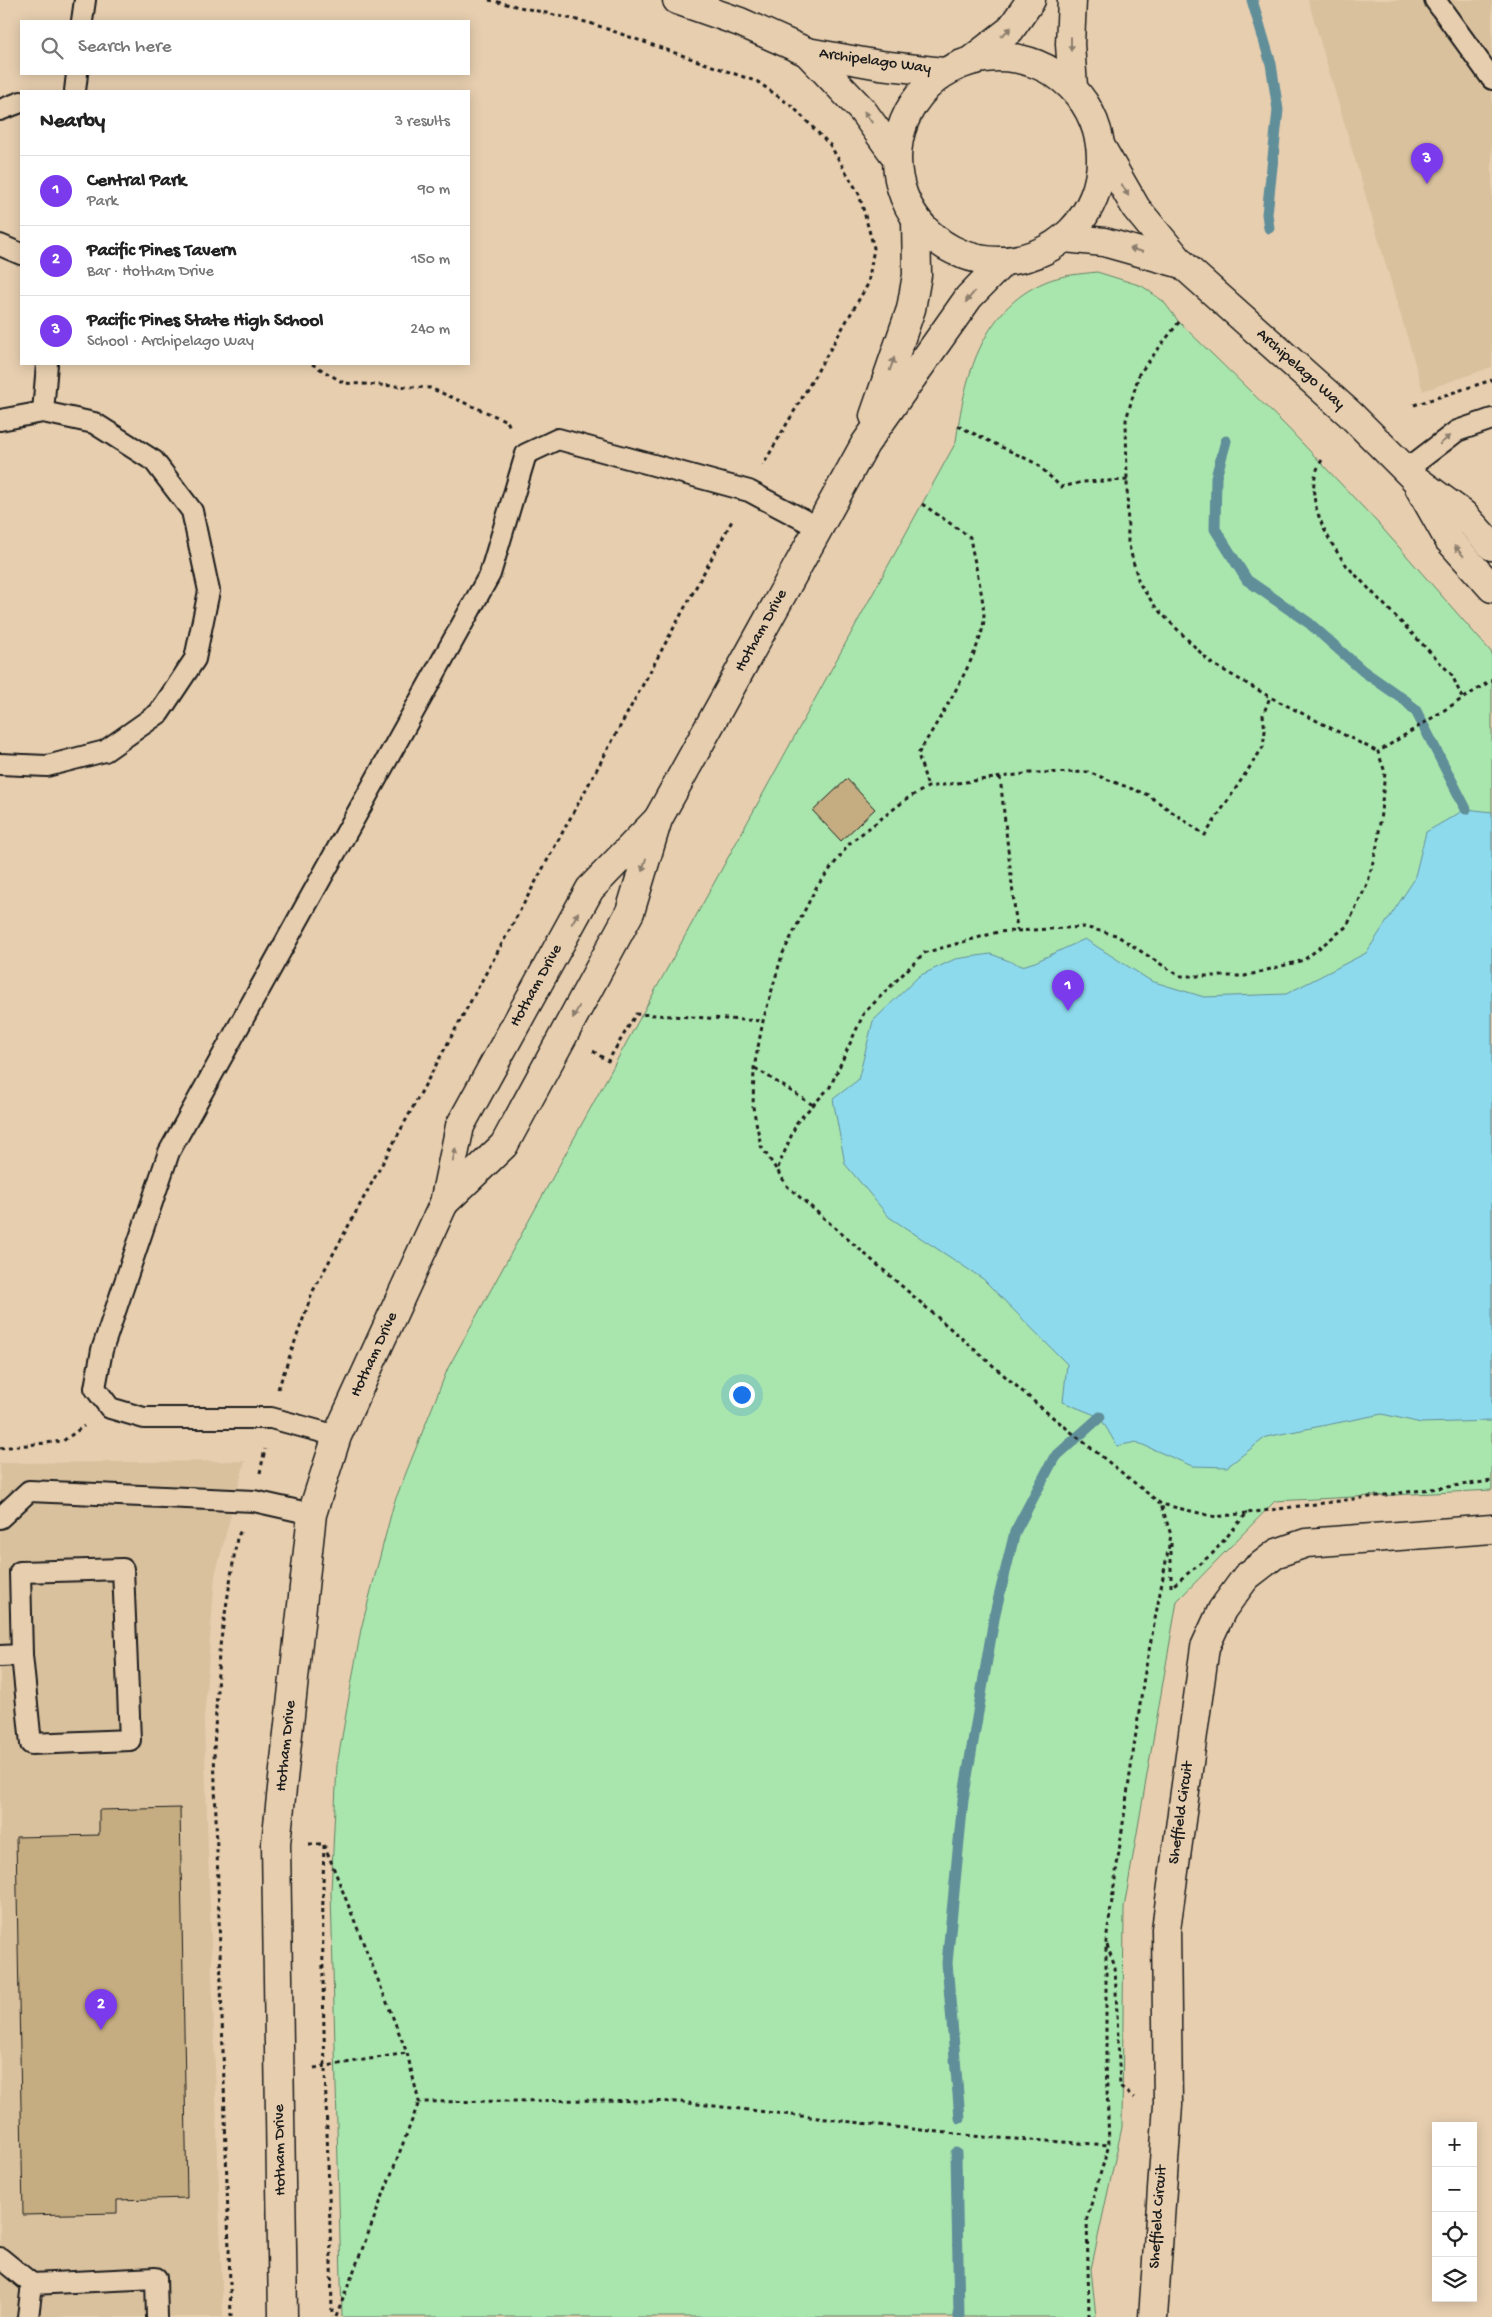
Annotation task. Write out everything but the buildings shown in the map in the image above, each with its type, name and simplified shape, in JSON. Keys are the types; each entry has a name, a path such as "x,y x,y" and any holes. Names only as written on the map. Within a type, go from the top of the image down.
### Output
{"street":[{"name":"Archipelago Way","path":"677,0 740,22 807,52 880,65 943,72"},
{"path":"974,58 1010,56 1044,66 1073,87 1092,115 1101,147 1099,181 1087,212 1065,238 1036,255 1003,262 970,258 940,244 916,220 901,190 896,157 902,124 918,94 943,72 974,58 1010,30 1031,0"},
{"path":"1072,0 1070,44 1073,87"},
{"name":"Archipelago Way","path":"807,52 862,110 896,157"},
{"name":"Archipelago Way","path":"1101,147 1136,208 1182,264 1350,414 1411,474 1463,514 1492,546"},
{"name":"Hotham Drive","path":"865,444 911,309 917,275 916,220"},
{"name":"Archipelago Way","path":"1065,238 1104,242 1182,264"},
{"name":"Hotham Drive","path":"444,1203 504,1145 630,912 658,819 865,444 969,297 1003,262"},
{"name":"Archipelago Way","path":"1411,474 1449,540 1492,588"},
{"name":"Hotham Drive","path":"283,2317 276,1843 312,1514 337,1436 444,1203 460,1126 590,889 658,819"},
{"name":"Sheffield Circuit","path":"1153,2317 1168,2105 1166,1929 1205,1648 1222,1610 1246,1577 1277,1553 1306,1543 1492,1529"}],"lane":[{"path":"82,20 85,0"},
{"path":"1436,0 1492,79"},
{"path":"75,90 77,75"},
{"path":"0,110 20,102"},
{"path":"0,245 20,254"},
{"path":"43,412 47,365"},
{"path":"0,420 43,412 94,423 154,460 192,511 209,591 195,660 159,714 105,751 47,766 0,764"},
{"path":"1411,474 1457,431 1492,419"},
{"path":"337,1436 271,1418 144,1418 110,1408 95,1388 102,1350 169,1152 490,574 526,454 558,439 748,491 819,528"},
{"path":"0,1518 29,1491 254,1502 312,1514"},
{"path":"123,1569 130,1740 31,1744 22,1655 20,1572 123,1569"},
{"path":"0,1656 22,1655"},
{"path":"0,2258 32,2284 156,2278 157,2317"},
{"path":"28,2317 32,2284"}],"path":[{"path":"777,1170 797,1122 830,1087 864,1013 924,953 998,932 1084,927 1116,935 1179,976 1245,976 1304,960 1347,926 1368,882 1378,842 1385,772 1378,752 1270,697 1210,663 1157,609 1139,583 1128,542 1126,420 1139,374 1179,322"},
{"path":"314,365 344,383 430,388 507,421 526,454"},
{"path":"1414,405 1492,380"},
{"path":"958,426 1038,464 1061,487 1083,482 1128,480"},
{"path":"1322,460 1315,471 1314,493 1320,522 1333,548 1347,566 1452,675 1463,700"},
{"path":"922,504 970,537 981,589 984,619 975,651 950,700 918,754 928,787"},
{"path":"1378,752 1492,680"},
{"path":"1247,1514 1216,1517 1161,1504 1045,1411 788,1186 761,1146 753,1107 754,1068 762,1021 782,955 817,886 851,842 908,798 928,787 1031,773 1088,772 1148,795 1205,834 1263,747 1265,731 1263,715 1270,697"},
{"path":"1000,777 1017,931"},
{"path":"658,1015 762,1021"},
{"path":"754,1068 813,1105"},
{"path":"0,1448 63,1441 110,1408"},
{"path":"1089,2317 1087,2218 1109,2144 1106,2062 1106,1942 1144,1677 1171,1535 1161,1504"},
{"path":"276,1843 324,1844"},
{"path":"324,1844 407,2053 420,2102 336,2317"},
{"path":"324,1844 322,1919 324,2066 326,2148 331,2218 332,2317"},
{"path":"1106,1942 1115,1967 1120,2087 1139,2103 1168,2105"},
{"path":"280,2073 407,2053"},
{"path":"420,2102 600,2100 680,2102 982,2138 1109,2144"}],"shaded area":[{"path":"1308,0 1492,0 1492,367 1423,391"},
{"path":"245,1461 215,1576 204,1721 223,2317 0,2317 0,1463"}],"green space":[{"path":"1097,272 1142,286 1163,301 1179,322 1285,425 1376,521 1492,653 1492,1490 1275,1501 1177,1601 1124,1908 1122,2127 1091,2269 1096,2317 342,2317 331,1892 337,1765 361,1629 394,1503 448,1368 956,442 959,418 971,371 991,328 1005,310 1023,294 1045,282 1064,276"}],"water":[{"path":"1466,809 1492,812 1492,1421 1421,1423 1382,1414 1266,1437 1227,1467 1192,1466 1136,1442 1117,1446 1100,1417 1063,1402 1067,1364 983,1279 889,1217 845,1164 833,1099 858,1080 873,1021 919,976 955,959 991,954 1022,966 1085,939 1151,981 1204,997 1286,994 1366,953 1414,880 1426,832"}],"waterway":[{"path":"1252,0 1271,64 1278,110 1267,214 1269,228"},
{"path":"1226,441 1216,477 1215,529 1247,580 1309,623 1363,671 1406,701 1416,711 1466,809"},
{"path":"960,2118 947,1963 963,1800 995,1613 1015,1532 1054,1458 1100,1417"},
{"path":"956,2153 959,2317"}],"place":[{"name":"Pacific Pines State High School","path":"1427,184"},
{"name":"Central Park","path":"1068,1011"},
{"name":"Pacific Pines Tavern","path":"101,2030"}]}
